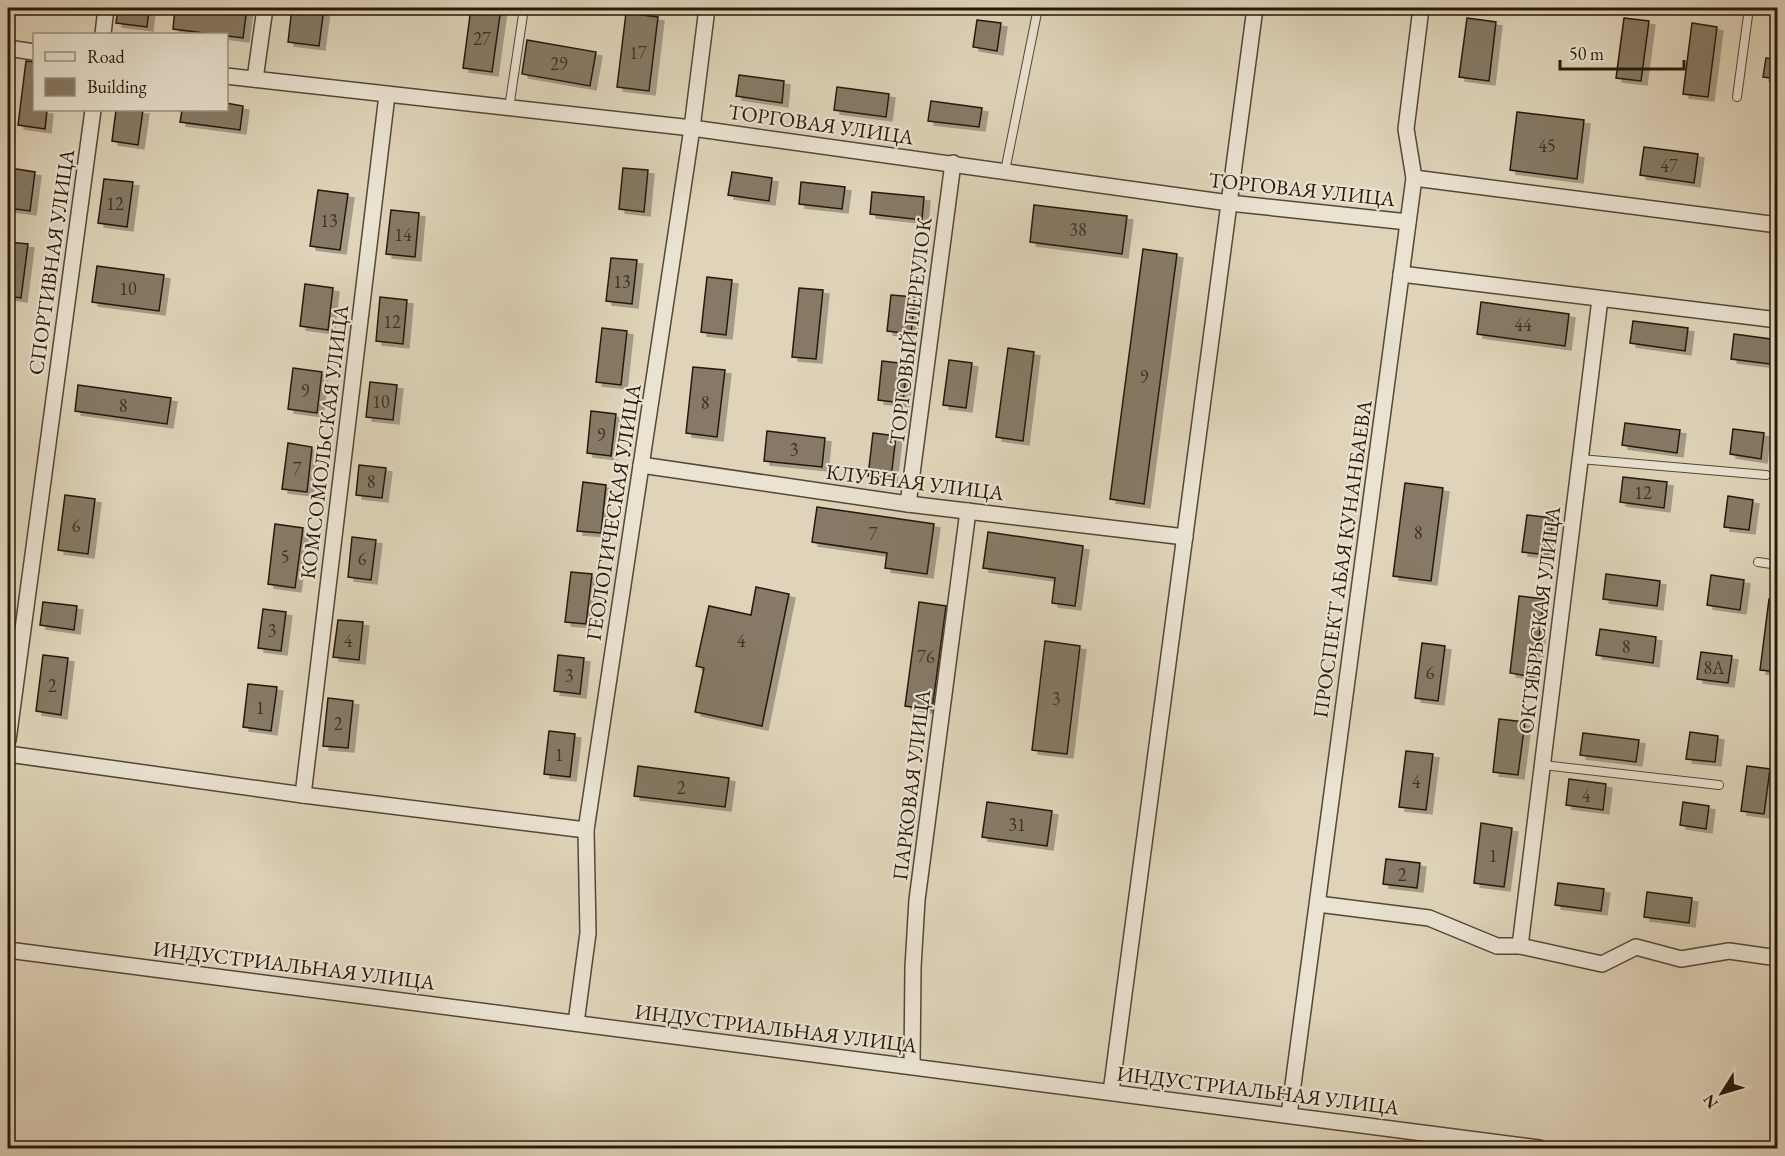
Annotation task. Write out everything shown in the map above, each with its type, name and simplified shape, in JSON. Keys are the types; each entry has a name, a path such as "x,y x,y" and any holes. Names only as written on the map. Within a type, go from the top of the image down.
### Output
{"street":[{"path":"103,33 106,8"},
{"path":"255,79 265,8"},
{"name":"ГЕОЛОГИЧЕСКАЯ УЛИЦА","path":"576,1023 588,933 586,830 692,128 707,8"},
{"path":"1111,1092 1255,8"},
{"name":"ПРОСПЕКТ АБАЯ КУНАНБАЕВА","path":"1290,1115 1414,178 1406,129 1421,8"},
{"path":"8,48 33,52"},
{"name":"ТОРГОВАЯ УЛИЦА","path":"228,76 692,128 1229,203 1408,222"},
{"name":"КОМСОМОЛЬСКАЯ УЛИЦА","path":"303,795 387,95"},
{"name":"СПОРТИВНАЯ УЛИЦА","path":"8,741 93,111"},
{"name":"ТОРГОВЫЙ ПЕРЕУЛОК","path":"908,504 953,164"},
{"name":"ТОРГОВАЯ УЛИЦА","path":"1414,178 1778,225"},
{"path":"1401,274 1778,320"},
{"name":"ОКТЯБРЬСКАЯ УЛИЦА","path":"1520,946 1600,299"},
{"name":"КЛУБНАЯ УЛИЦА","path":"641,465 908,504 1185,537"},
{"name":"ПАРКОВАЯ УЛИЦА","path":"912,1066 913,967 917,900 968,511"},
{"path":"8,754 303,795 586,830"},
{"path":"1318,904 1429,918 1497,946 1520,946 1602,964 1636,947 1681,959 1729,951 1778,958"},
{"name":"ИНДУСТРИАЛЬНАЯ УЛИЦА","path":"8,950 1539,1149"}],"lane":[{"path":"509,108 524,8"},
{"path":"1005,171 1038,8"},
{"path":"1737,97 1749,8"},
{"path":"1580,459 1766,475"},
{"path":"1758,562 1778,565"},
{"path":"1543,765 1719,785"}],"building":[{"path":"118,8 149,8 147,27 116,23"},
{"path":"175,8 247,8 243,38 228,36 228,33 173,29"},
{"path":"292,8 324,8 319,46 288,42"},
{"path":"471,8 501,8 492,72 463,68"},
{"path":"626,13 658,17 649,91 617,87"},
{"path":"1467,18 1496,22 1489,81 1459,77"},
{"path":"1624,18 1649,21 1641,81 1616,78"},
{"path":"977,20 1001,23 997,51 973,47"},
{"path":"1692,23 1717,27 1708,97 1683,94"},
{"path":"527,40 596,52 590,86 522,74"},
{"path":"1766,58 1778,60 1778,79 1763,77"},
{"path":"26,61 33,62 33,111 47,111 45,129 18,125"},
{"path":"739,75 784,81 782,103 736,96"},
{"path":"837,87 889,94 886,117 834,110"},
{"path":"931,101 982,108 979,127 928,121"},
{"path":"228,103 243,106 240,130 180,122 182,111 228,111"},
{"path":"116,111 143,111 138,145 112,141"},
{"path":"1517,112 1584,120 1577,179 1510,170"},
{"path":"1644,147 1698,154 1694,183 1640,175"},
{"path":"10,168 35,172 30,211 8,208"},
{"path":"623,168 648,170 644,212 619,209"},
{"path":"732,172 772,178 769,201 728,195"},
{"path":"104,179 133,182 127,227 98,223"},
{"path":"801,182 845,187 842,209 799,204"},
{"path":"318,190 348,194 340,250 310,246"},
{"path":"872,192 924,197 922,220 870,214"},
{"path":"1034,205 1127,216 1122,254 1030,242"},
{"path":"391,210 419,213 415,257 386,254"},
{"path":"8,242 28,244 21,298 8,296"},
{"path":"1143,249 1177,254 1144,504 1110,499"},
{"path":"611,258 637,260 632,304 606,301"},
{"path":"97,266 164,275 159,311 92,302"},
{"path":"707,277 732,280 726,335 701,332"},
{"path":"305,284 333,288 328,330 300,326"},
{"path":"799,288 823,290 816,359 792,357"},
{"path":"891,295 915,297 911,334 887,331"},
{"path":"380,297 407,300 403,344 376,341"},
{"path":"1481,302 1569,314 1565,346 1477,334"},
{"path":"1633,321 1688,328 1685,351 1630,343"},
{"path":"602,328 627,331 621,385 596,382"},
{"path":"1734,334 1778,340 1778,365 1731,359"},
{"path":"1008,348 1034,352 1023,441 996,437"},
{"path":"949,360 972,363 966,408 943,405"},
{"path":"882,361 907,364 903,403 878,400"},
{"path":"693,367 725,370 717,437 686,433"},
{"path":"293,368 322,372 317,413 288,409"},
{"path":"370,382 397,385 393,420 366,417"},
{"path":"78,385 171,398 167,424 75,411"},
{"path":"591,411 616,414 611,456 587,453"},
{"path":"1625,423 1680,430 1677,453 1622,445"},
{"path":"1733,429 1764,433 1761,459 1730,454"},
{"path":"767,431 825,438 822,467 764,461"},
{"path":"873,433 896,436 891,478 868,476"},
{"path":"288,443 312,447 307,492 282,489"},
{"path":"359,465 386,468 382,498 356,495"},
{"path":"1623,477 1667,482 1664,508 1620,502"},
{"path":"583,482 606,485 601,533 577,531"},
{"path":"1405,483 1443,488 1431,581 1393,576"},
{"path":"65,495 95,499 88,554 58,550"},
{"path":"1728,496 1753,500 1749,530 1724,527"},
{"path":"817,507 934,524 927,574 885,568 887,553 812,542"},
{"path":"1527,515 1553,518 1548,555 1522,552"},
{"path":"275,524 303,528 295,588 268,584"},
{"path":"988,532 1083,546 1075,606 1052,603 1055,578 983,568"},
{"path":"352,537 376,540 371,580 348,577"},
{"path":"571,572 592,574 586,624 565,622"},
{"path":"1606,574 1660,581 1657,606 1603,599"},
{"path":"1711,575 1744,580 1740,610 1707,605"},
{"path":"756,587 789,594 762,726 695,712 704,668 696,666 709,606 751,615"},
{"path":"1519,596 1544,599 1534,677 1510,673"},
{"path":"1769,599 1778,600 1778,672 1760,670"},
{"path":"43,602 77,606 74,630 40,625"},
{"path":"919,602 946,606 932,710 905,706"},
{"path":"263,609 286,612 281,651 258,648"},
{"path":"338,620 363,622 359,660 333,657"},
{"path":"1600,629 1656,637 1653,663 1596,655"},
{"path":"1045,641 1080,646 1067,754 1032,750"},
{"path":"1422,643 1445,646 1438,701 1415,698"},
{"path":"1701,652 1732,656 1728,683 1697,679"},
{"path":"43,655 68,658 61,715 36,711"},
{"path":"558,655 584,658 580,694 554,691"},
{"path":"248,684 277,687 271,731 243,727"},
{"path":"328,698 353,701 348,748 323,746"},
{"path":"1499,719 1525,722 1518,775 1493,772"},
{"path":"549,731 575,734 570,777 544,774"},
{"path":"1690,732 1718,736 1715,762 1686,759"},
{"path":"1583,733 1639,740 1636,762 1580,755"},
{"path":"1406,751 1433,754 1426,810 1399,807"},
{"path":"638,766 729,778 725,807 634,796"},
{"path":"1747,766 1770,769 1764,814 1741,811"},
{"path":"1569,779 1606,784 1603,810 1566,805"},
{"path":"987,802 1052,811 1047,846 982,837"},
{"path":"1683,802 1709,806 1706,829 1680,825"},
{"path":"1481,823 1512,828 1504,887 1474,883"},
{"path":"1386,859 1420,863 1417,888 1383,884"},
{"path":"1558,883 1604,889 1601,911 1555,905"},
{"path":"1647,892 1692,898 1689,923 1644,917"}]}
